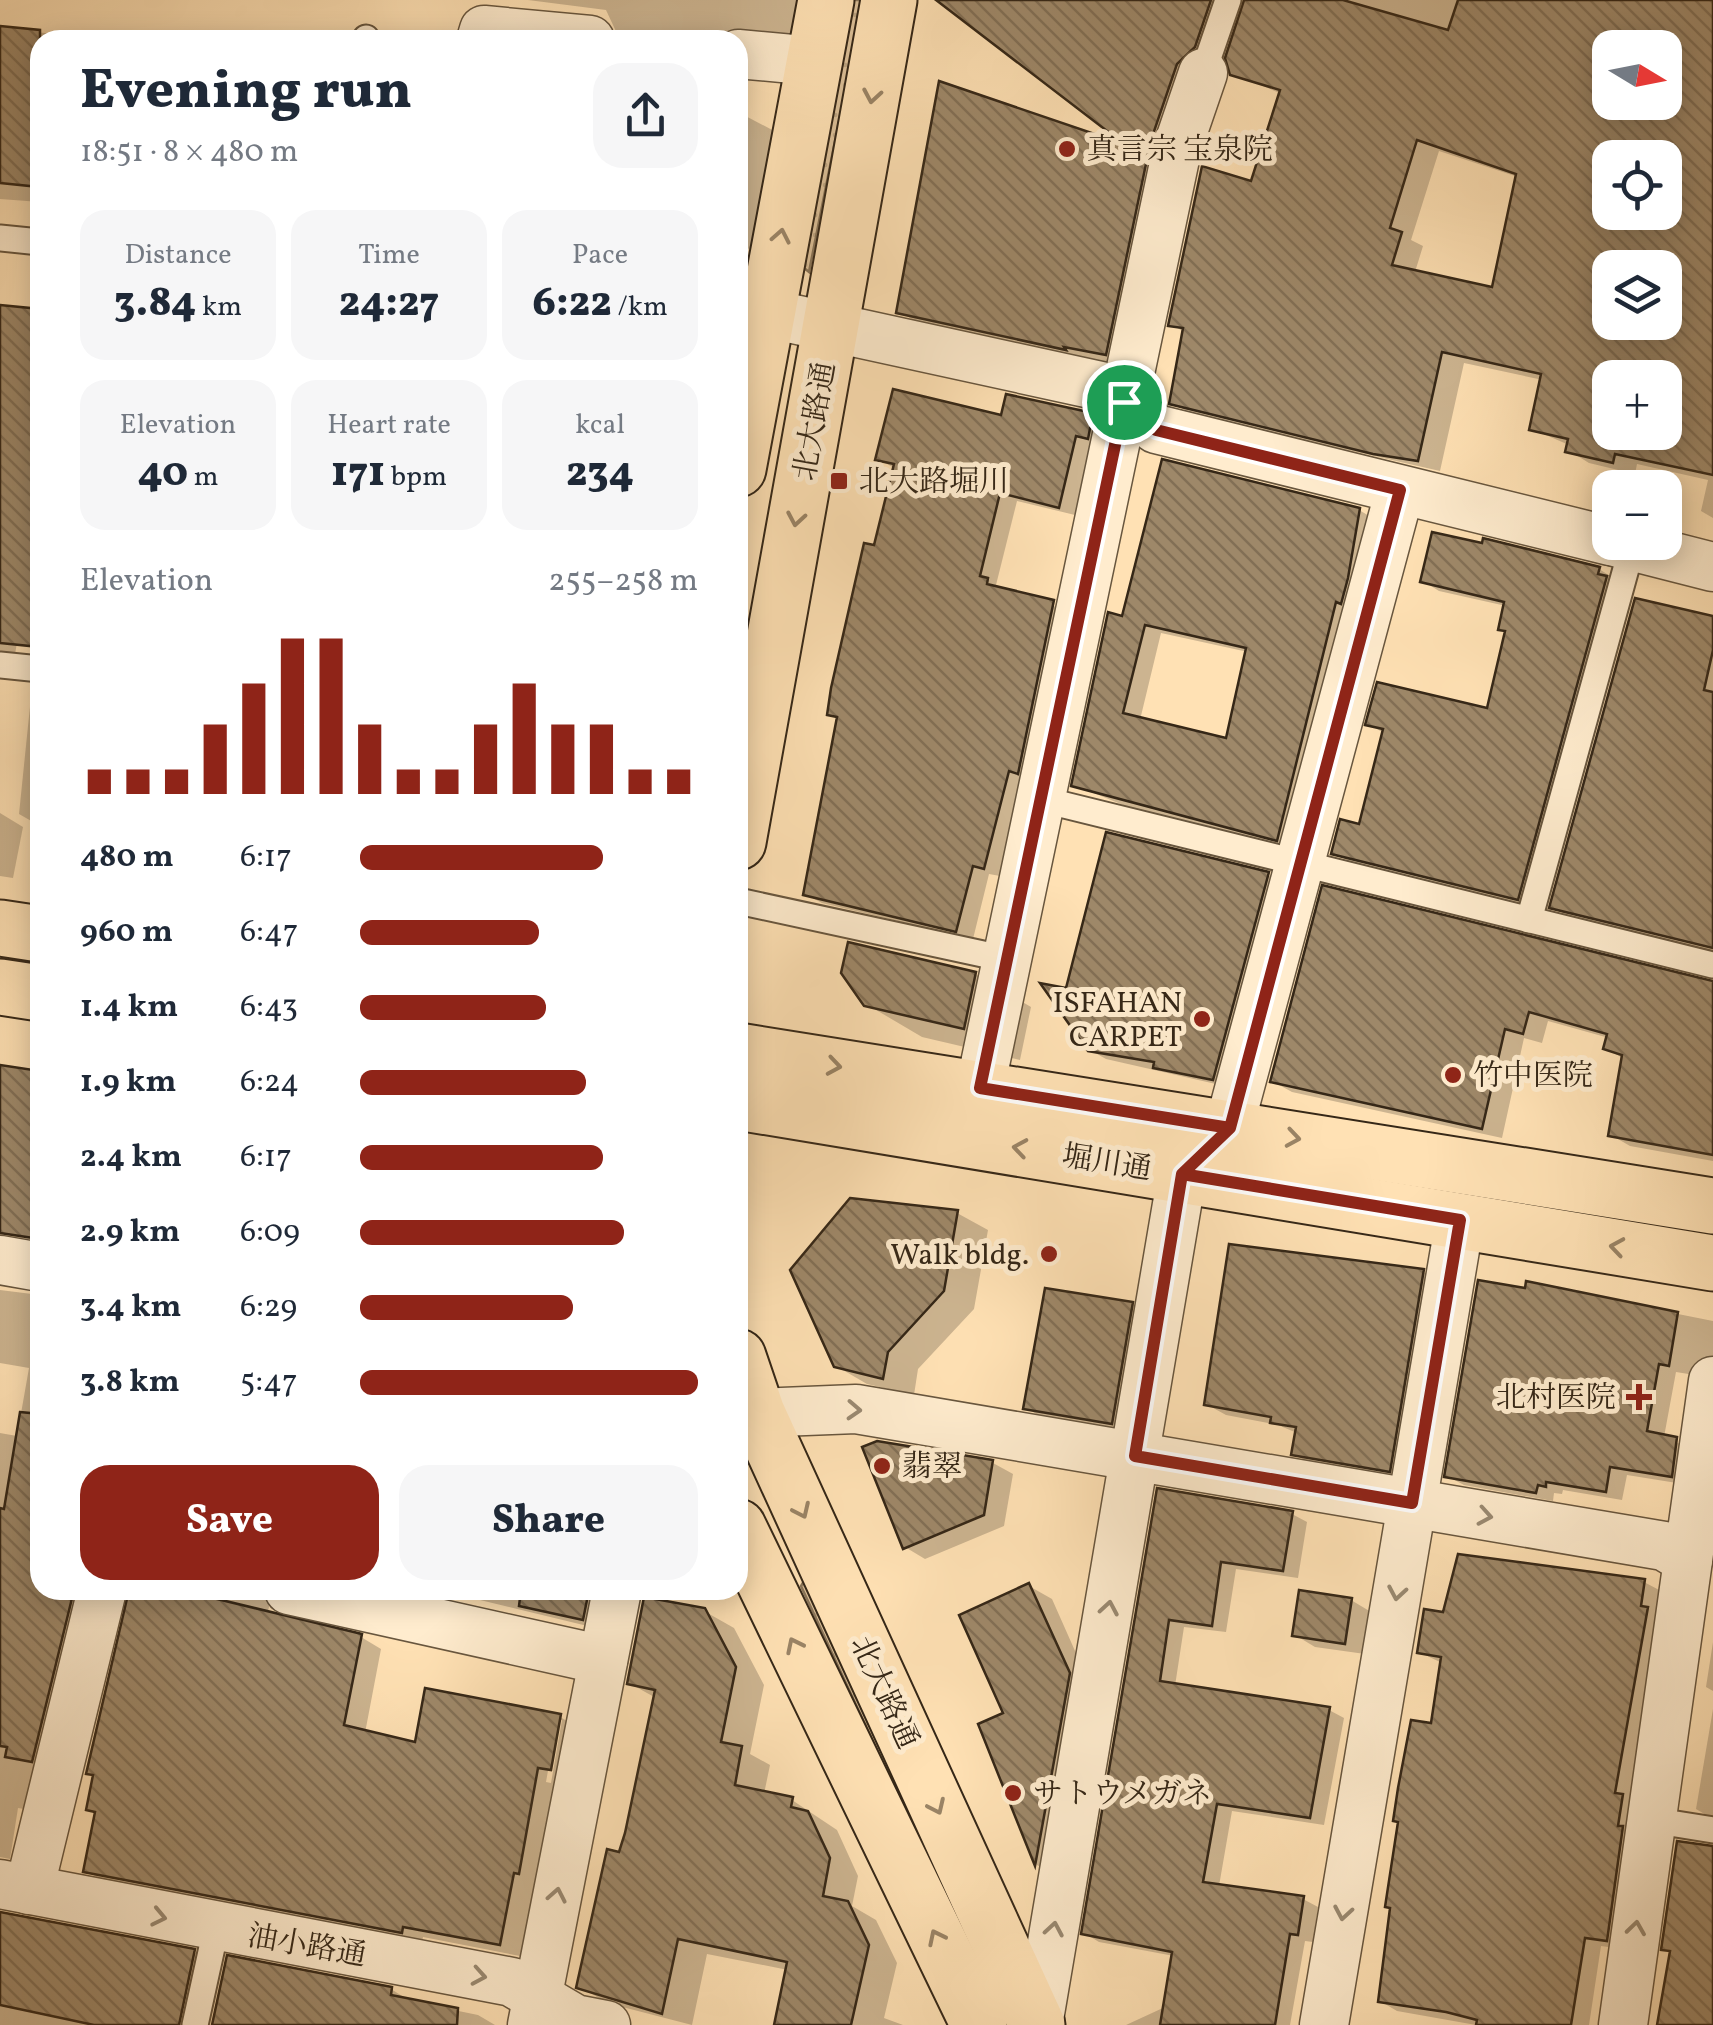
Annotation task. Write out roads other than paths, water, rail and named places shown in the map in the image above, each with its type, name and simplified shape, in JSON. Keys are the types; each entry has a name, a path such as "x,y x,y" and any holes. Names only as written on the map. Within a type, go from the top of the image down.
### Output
{"main road":[{"path":"748,413 826,0"},
{"name":"北大路通","path":"748,787 889,0"},
{"path":"0,928 30,932"},
{"path":"0,987 30,992"},
{"name":"堀川通","path":"748,1053 1713,1206"},
{"name":"堀川通","path":"748,1104 1713,1263"},
{"name":"北大路通","path":"748,1387 1038,2025"},
{"name":"北大路通","path":"748,1549 979,2025"}],"street":[{"path":"748,55 814,62"},
{"path":"980,1088 1177,149 1203,73"},
{"path":"766,313 1105,387 1156,430 1592,536"},
{"path":"1038,2025 1182,1174 1230,1128 1400,490"},
{"path":"1682,559 1713,567"},
{"path":"1324,2025 1460,1220"},
{"path":"1623,2025 1651,1820 1700,1562 1713,1381"},
{"path":"757,1414 856,1409 1664,1546 1700,1562"},
{"path":"15,1887 99,1600"},
{"path":"334,1600 604,1660"},
{"path":"535,2011 616,1600"},
{"name":"油小路通","path":"15,1887 216,1929 512,1982 535,2011 606,2025"}],"lane":[{"path":"1203,73 1228,0"},
{"path":"0,238 30,241"},
{"path":"1530,920 1615,560"},
{"path":"0,665 30,668"},
{"path":"1040,799 1713,966"},
{"path":"748,903 1006,960"},
{"path":"1651,1820 1713,1830"},
{"path":"196,2025 216,1929"}],"place":[{"name":"真言宗 宝泉院","path":"1067,149"},
{"name":"北大路堀川","path":"839,481"},
{"name":"ISFAHAN CARPET","path":"1202,1019"},
{"name":"竹中医院","path":"1453,1075"},
{"name":"Walk bldg.","path":"1049,1254"},
{"name":"北村医院","path":"1639,1397"},
{"name":"翡翠","path":"882,1466"},
{"name":"サトウメガネ","path":"1013,1793"}]}
